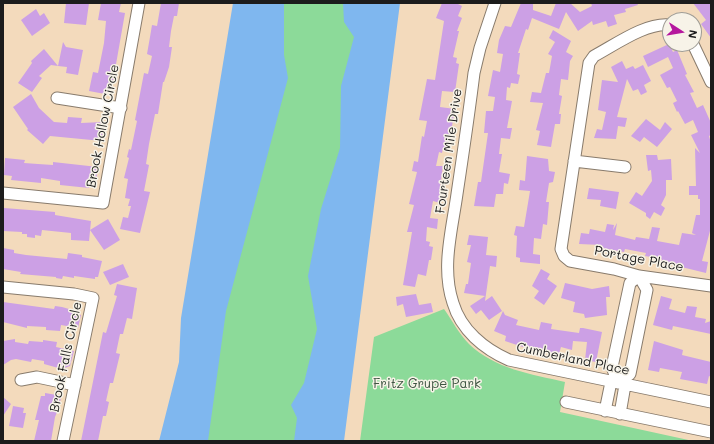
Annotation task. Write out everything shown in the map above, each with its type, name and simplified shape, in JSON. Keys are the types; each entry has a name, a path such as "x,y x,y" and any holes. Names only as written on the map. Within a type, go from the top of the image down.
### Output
{"street":[{"name":"Brook Hollow Circle","path":"3,193 103,203 139,3"},
{"name":"Fourteen Mile Drive","path":"453,305 448,283 449,251 474,73 480,48 495,3"},
{"path":"625,167 574,161 588,66 591,60 650,27 662,24"},
{"path":"697,52 711,82"},
{"path":"57,98 121,108"},
{"name":"Portage Place","path":"574,161 561,248 564,256 570,261 614,269 639,276 711,286"},
{"path":"605,411 618,383 630,374 647,290 639,276 630,283 612,367 618,383 620,414"},
{"name":"Brook Falls Circle","path":"3,287 74,294 93,298 63,441"},
{"name":"Cumberland Place","path":"453,305 458,316 472,336 496,354 514,362 711,402"},
{"path":"21,380 37,377 75,385"},
{"path":"566,402 711,432"}],"green space":[{"path":"274,3 366,3 306,441 192,441"},
{"name":"Fritz Grupe Park","path":"444,309 465,340 490,359 502,365 527,373 565,382 560,412 693,441 360,441 374,337"}],"water":[{"path":"233,3 284,3 284,55 288,78 226,311 208,441 159,441 179,362 181,318"},
{"path":"343,3 400,3 344,441 294,441 297,418 291,405 304,383 317,329 308,276 321,209 340,148 341,86 354,37 344,22"}],"building":[{"path":"66,3 89,3 86,25 64,23"},
{"path":"101,3 121,3 119,12 125,13 112,87 108,87 105,94 89,91 93,72 98,73 104,43 106,21 98,20"},
{"path":"161,3 179,3 177,16 174,16 171,31 169,47 172,47 169,67 163,82 158,114 155,114 149,144 146,164 149,165 144,191 150,192 140,233 120,229 123,217 128,218 131,206 128,206 130,199 125,198 128,179 124,178 129,158 127,157 129,149 131,150 137,121 135,120 144,73 148,74 152,56 147,54 152,25 157,26"},
{"path":"442,3 456,3 462,6 458,16 462,18 457,31 459,31 453,57 457,58 456,63 459,64 455,92 442,91 440,107 455,109 448,149 443,148 442,153 439,152 436,166 443,166 440,187 443,187 440,203 433,201 430,218 438,219 437,229 427,227 426,241 430,242 429,246 433,247 431,260 429,260 426,276 418,274 415,287 403,285 412,232 407,232 414,205 409,204 417,172 412,171 414,161 418,162 422,136 424,137 427,121 419,120 427,79 435,80 444,21 436,18"},
{"path":"521,3 533,3 533,10 551,16 556,3 570,3 580,12 592,6 591,3 637,3 638,5 625,9 626,12 614,15 617,24 608,27 606,21 593,25 592,21 578,31 566,12 559,29 532,18 528,30 526,29 518,53 520,53 517,74 520,75 518,84 511,83 510,88 507,87 506,100 512,101 507,128 512,128 510,139 501,138 499,154 502,154 499,172 510,174 508,184 504,183 503,194 496,194 494,207 474,206 478,182 481,182 488,133 484,133 486,111 493,111 495,97 488,96 493,70 500,72 503,54 497,53 499,40 505,26 511,27"},
{"path":"693,3 711,3 711,38 702,25 702,23 706,20 702,15 702,12 700,12"},
{"path":"36,9 40,16 44,13 50,23 32,36 21,20"},
{"path":"553,30 571,41 566,52 573,56 570,61 568,80 561,79 559,95 562,96 559,114 561,114 560,124 555,124 551,147 537,145 540,131 536,130 543,103 530,102 532,92 541,93 546,73 549,73 552,56 548,54 555,42 549,38"},
{"path":"63,42 66,47 83,50 78,75 66,73 67,67 58,66"},
{"path":"662,47 662,52 678,52 687,74 685,75 694,92 690,93 697,108 703,105 711,123 711,135 709,136 711,143 711,227 702,261 708,262 706,273 661,262 662,259 645,256 646,253 625,249 624,252 602,248 602,245 579,244 581,233 589,234 590,229 605,232 607,224 614,225 613,230 617,223 615,235 635,240 636,237 649,239 652,227 660,228 657,241 679,245 682,233 696,235 692,233 696,215 700,215 700,199 698,199 698,195 689,195 689,186 696,186 695,148 700,153 691,135 698,132 693,120 685,124 678,111 677,112 673,103 677,101 670,87 667,88 660,75 673,68 668,57 648,67 643,56"},
{"path":"44,49 58,66 51,65 39,76 42,78 32,92 18,83 32,63 31,61"},
{"path":"622,61 626,69 633,66 635,69 643,65 651,81 644,85 647,92 641,95 638,89 633,91 627,79 617,117 627,118 625,127 618,126 616,139 594,138 597,129 602,130 606,112 598,110 602,80 618,82 611,67"},
{"path":"31,94 39,108 54,122 67,123 68,117 82,118 81,123 103,122 102,141 50,136 43,144 27,130 28,129 13,107"},
{"path":"646,119 660,130 665,122 672,129 657,147 644,137 640,142 631,136"},
{"path":"646,155 657,155 658,160 671,159 672,180 666,180 666,195 661,205 665,208 661,216 654,212 650,219 646,216 646,213 629,203 636,192 642,196 652,181 651,170 648,171"},
{"path":"527,156 548,159 549,171 555,172 553,182 549,183 546,202 549,202 547,225 543,224 541,239 534,238 533,254 540,255 540,264 520,262 520,258 516,257 517,236 514,235 516,226 524,227 530,191 519,190 520,180 525,181"},
{"path":"5,158 25,160 24,163 53,165 53,162 98,167 96,182 90,182 89,188 60,185 60,181 41,178 41,183 11,180 12,176 4,175"},
{"path":"589,188 619,192 616,209 600,206 601,200 587,199"},
{"path":"4,208 55,212 55,215 91,221 89,241 71,240 71,233 42,230 41,236 35,235 35,238 27,237 27,234 22,234 22,232 3,231"},
{"path":"108,219 120,240 104,250 90,230"},
{"path":"469,235 488,237 486,255 497,256 496,267 490,266 485,301 492,296 502,311 489,320 481,310 476,314 470,306 485,296 464,293 466,284 468,284 471,263 467,262 471,245 467,245"},
{"path":"3,248 14,250 14,253 26,255 67,259 68,253 82,255 82,257 102,261 98,277 95,277 95,279 63,276 62,279 56,277 20,274 21,272 3,269"},
{"path":"123,264 129,277 110,285 103,272"},
{"path":"541,269 550,274 547,279 557,286 544,305 534,298 539,291 532,286"},
{"path":"565,283 592,289 609,286 610,297 606,297 607,315 585,318 584,314 573,312 575,302 561,298"},
{"path":"117,284 137,288 132,319 127,318 123,334 120,334 116,353 120,354 113,383 110,383 106,401 109,402 106,416 103,416 98,441 81,441 103,332 106,333 117,296 114,295"},
{"path":"416,294 419,305 431,303 433,312 406,317 403,304 397,306 396,297"},
{"path":"661,296 672,299 669,309 685,313 687,306 697,307 695,317 706,319 705,323 711,321 711,334 673,326 672,330 653,325"},
{"path":"3,302 54,309 55,306 76,311 76,314 81,315 78,328 61,325 60,331 46,330 46,327 27,326 27,328 3,322"},
{"path":"503,311 505,315 518,320 516,325 539,330 541,322 552,324 551,329 579,333 580,328 583,328 602,332 596,362 585,360 587,342 573,341 572,350 561,347 559,354 523,347 505,341 506,336 494,331"},
{"path":"15,339 15,342 28,344 29,341 43,342 43,340 57,342 56,347 74,351 70,366 62,369 44,364 44,361 32,359 31,362 16,359 11,360 3,365 3,341"},
{"path":"654,341 683,350 682,355 711,362 711,377 709,376 707,384 680,379 682,372 660,368 659,372 648,370"},
{"path":"45,393 61,397 59,408 55,417 51,441 34,441 39,420 35,420 41,396 45,396"},
{"path":"3,397 11,404 3,416"},
{"path":"13,406 24,408 23,413 26,413 23,428 9,426"}]}
